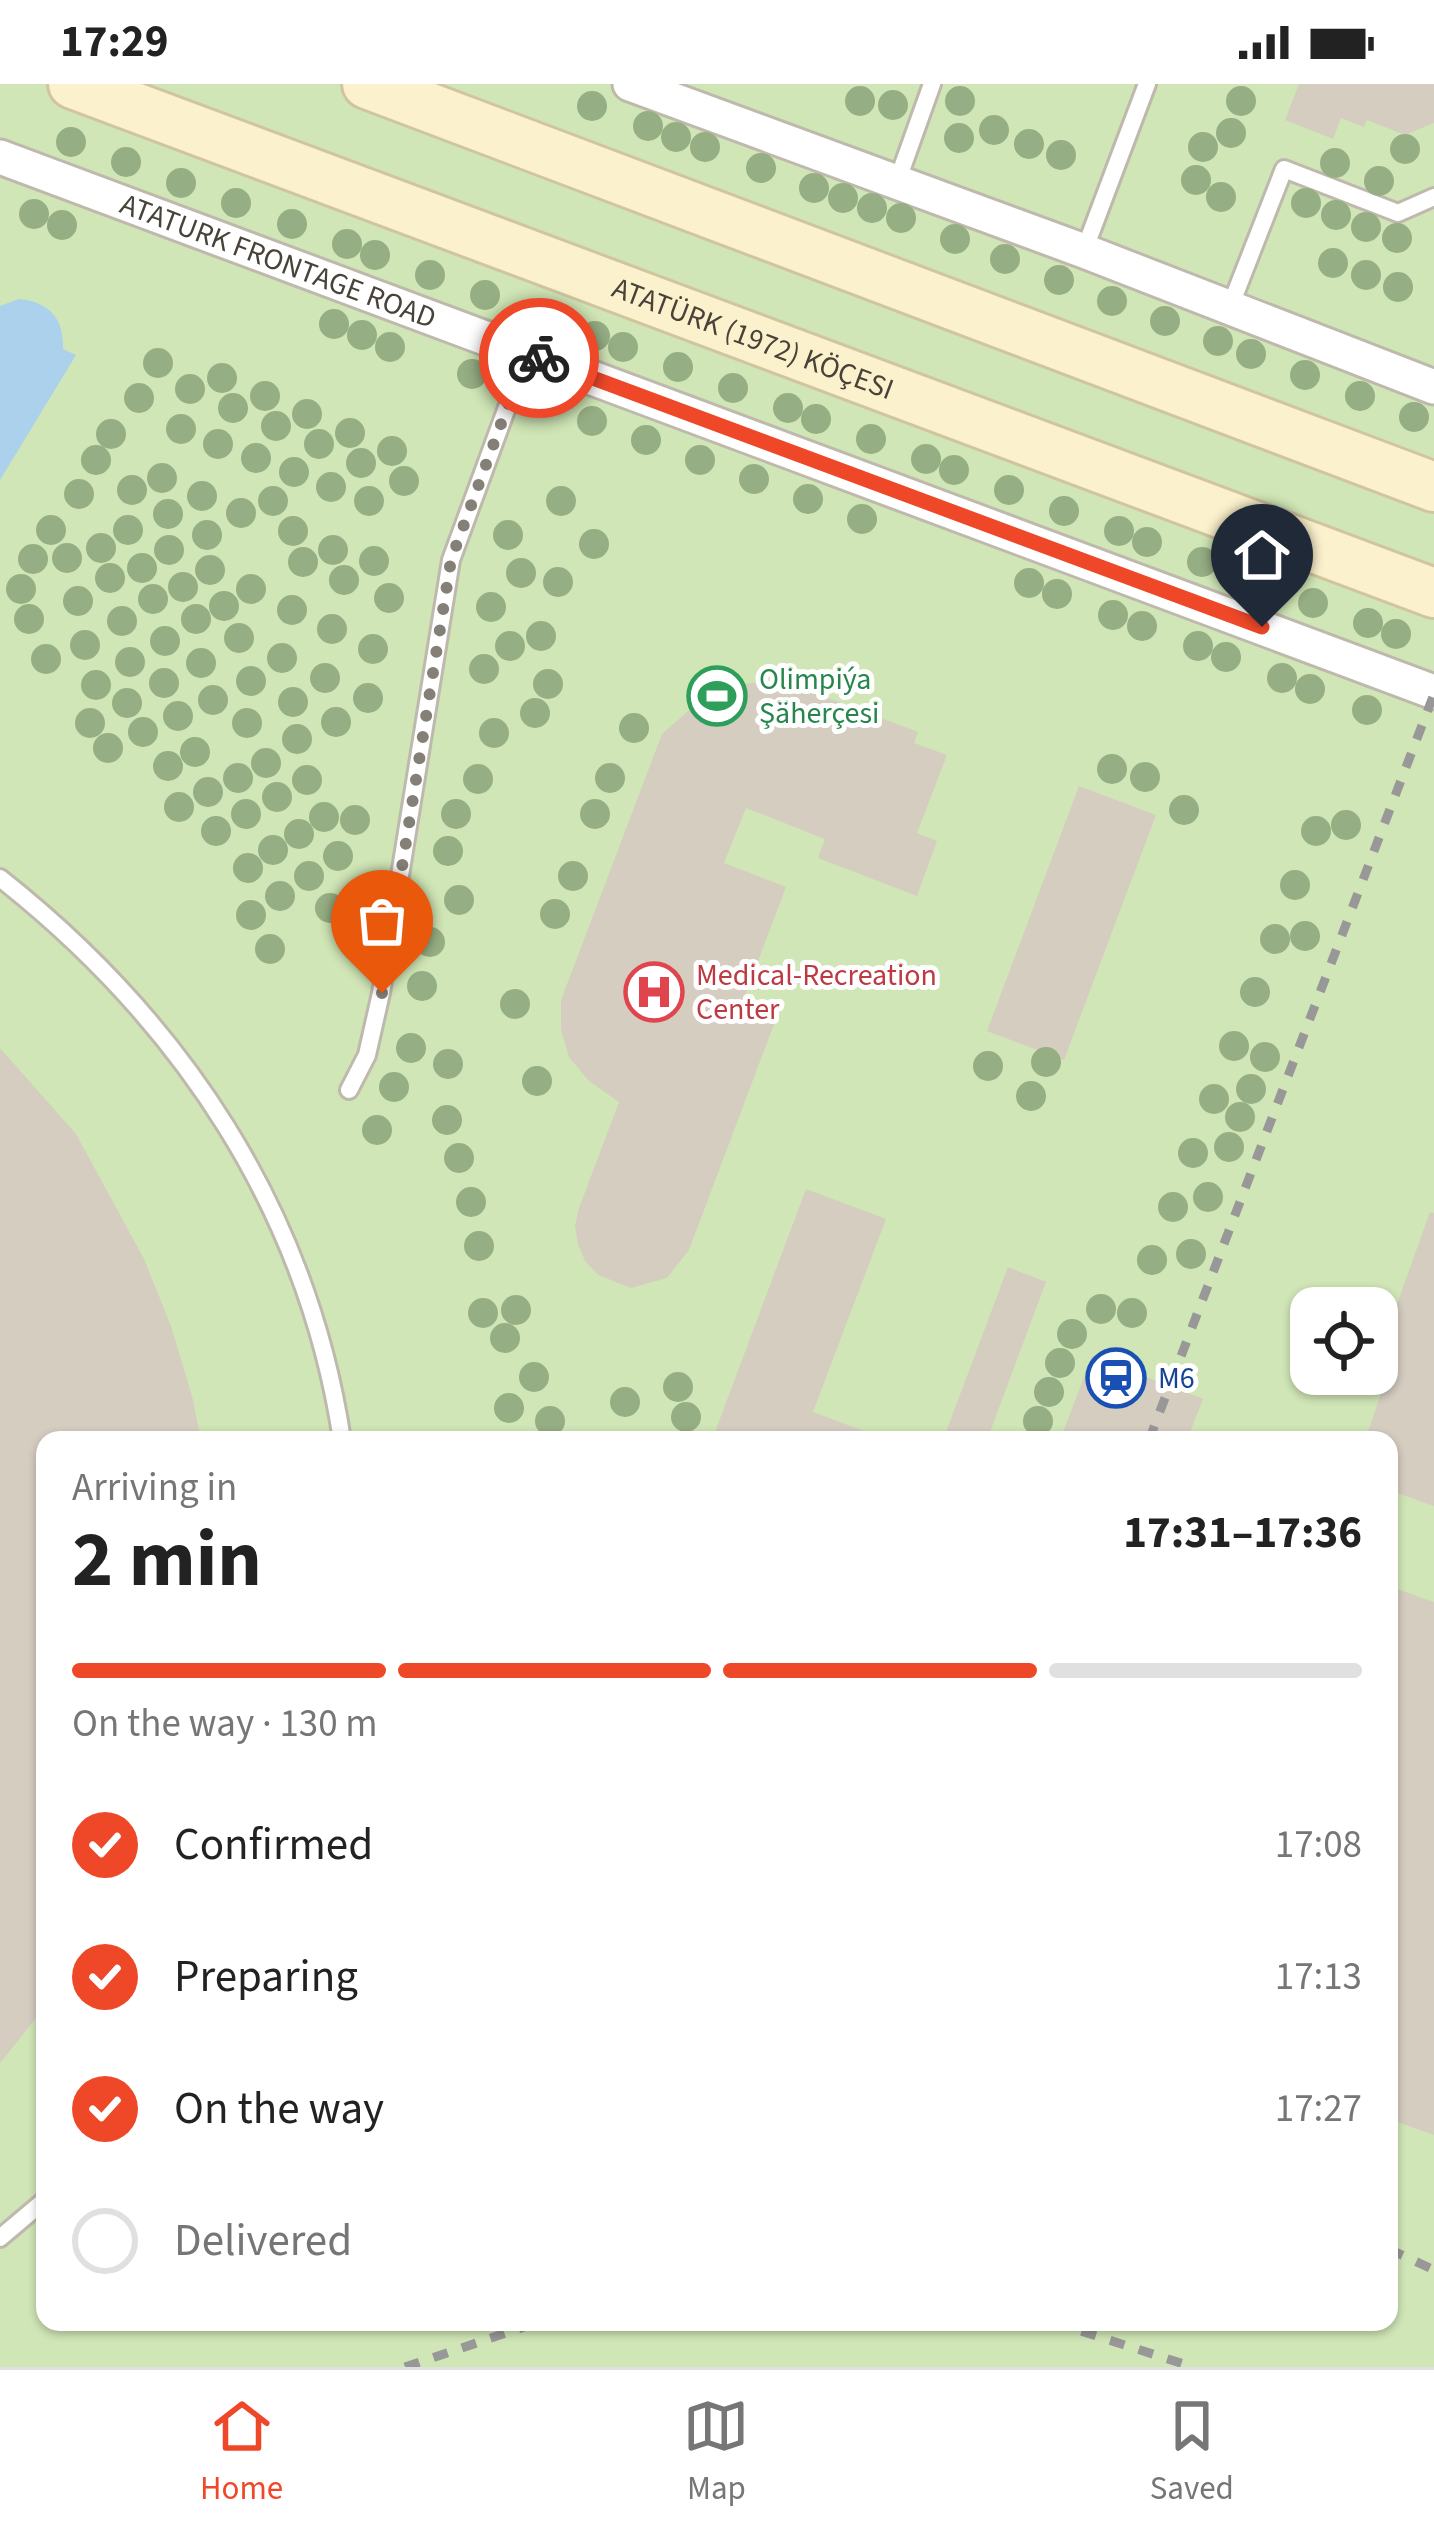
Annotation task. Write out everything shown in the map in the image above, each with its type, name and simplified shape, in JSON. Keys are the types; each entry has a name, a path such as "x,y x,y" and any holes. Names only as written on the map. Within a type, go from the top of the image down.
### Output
{"main road":[{"name":"ATATÜRK (1972) KÖÇESI","path":"73,84 1434,593"},
{"path":"368,84 1434,487"}],"street":[{"path":"630,84 670,91 1434,387"},
{"name":"ATATURK FRONTAGE ROAD","path":"0,157 1434,692"}],"lane":[{"path":"897,182 932,84"},
{"path":"1084,251 1147,84"},
{"path":"1230,308 1284,169 1398,213 1434,197"},
{"path":"349,1090 367,1055 382,993 451,560 527,353"},
{"path":"0,878 124,989 218,1114 258,1183 312,1309 340,1431"},
{"path":"0,2238 36,2208"}],"green space":[{"name":"Olimpiýa Şäherçesi","path":"0,84 1434,84 1434,2367 0,2367"}],"water":[{"path":"19,299 53,314 63,349 76,355 0,480 0,306"}],"building":[{"path":"1299,84 1434,84 1434,123 1405,135 1367,120 1364,127 1341,118 1333,139 1285,120"},
{"name":"Medical-Recreation Center","path":"759,682 796,686 918,732 914,743 947,755 917,833 937,841 917,896 818,858 825,839 746,808 724,863 786,887 741,1006 776,1019 689,1250 667,1278 631,1288 598,1275 578,1244 579,1208 619,1102 589,1081 569,1057 561,1030 561,1000 662,734 703,698 730,686"},
{"path":"1079,786 1156,815 1064,1060 987,1031"},
{"path":"0,1048 76,1134 144,1259 171,1326 199,1431 36,1431 36,2018 0,2063"},
{"path":"806,1189 886,1219 813,1412 864,1431 715,1431"},
{"path":"1430,1212 1434,1213 1434,1506 1398,1493 1398,1431 1368,1431 1381,1395 1398,1395 1398,1301"},
{"path":"1008,1267 1046,1282 990,1431 946,1431"},
{"name":"M6","path":"1092,1356 1203,1399 1191,1431 1063,1431"},
{"path":"1398,1589 1434,1602 1434,2135 1398,2122"}],"railway":[{"path":"1152,1431 1434,694"},
{"path":"1398,2253 1434,2270"},
{"path":"405,2367 512,2331"},
{"path":"1081,2331 1193,2367"}],"way so far":[{"path":"382,993 451,560 527,353 539,358"}],"place":[{"name":"Olimpiýa Şäherçesi","path":"717,696"},
{"name":"Medical-Recreation Center","path":"654,992"},
{"name":"M6","path":"1116,1378"}],"route":[{"path":"539,358 1262,627"}]}
